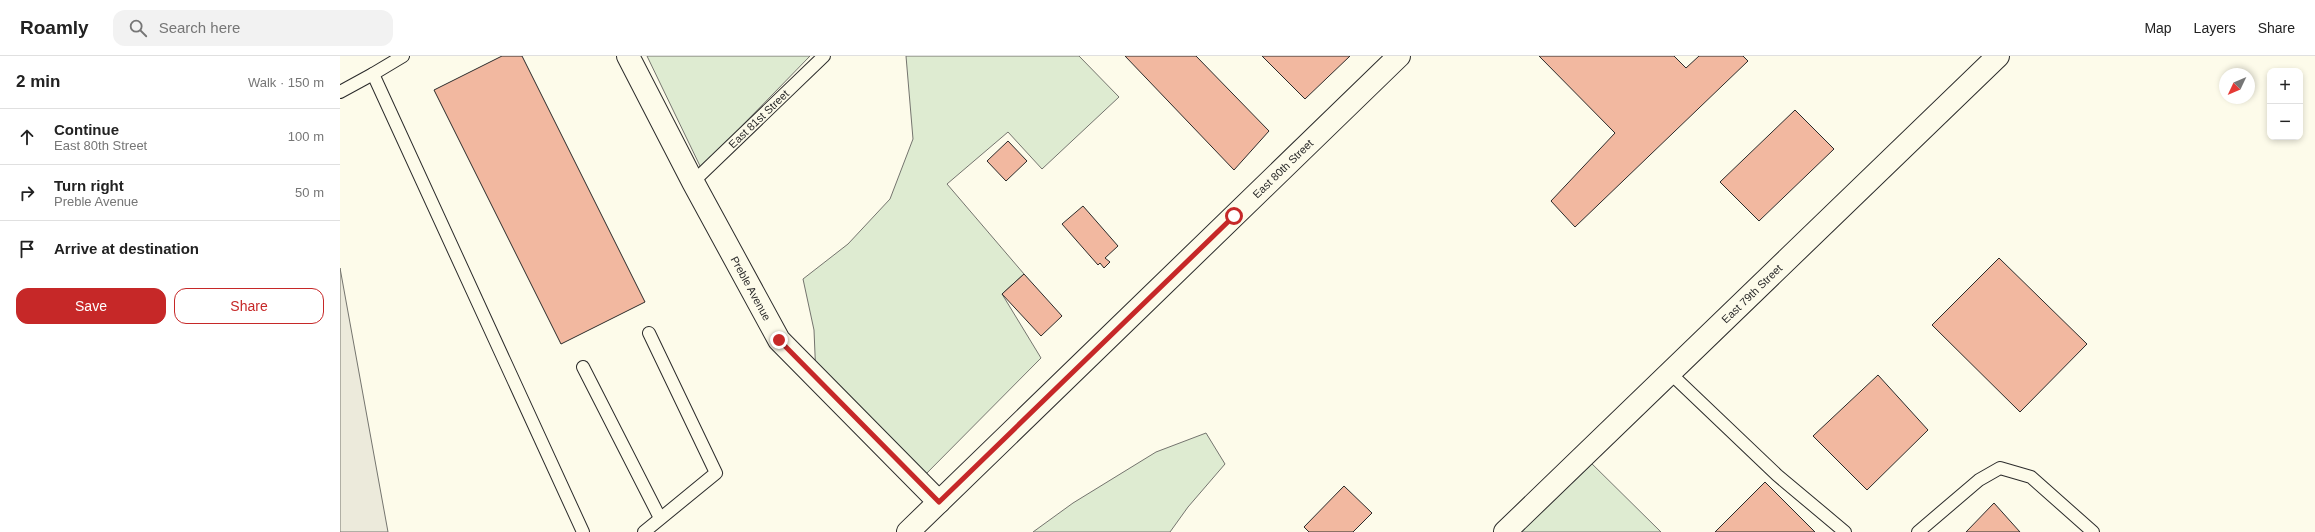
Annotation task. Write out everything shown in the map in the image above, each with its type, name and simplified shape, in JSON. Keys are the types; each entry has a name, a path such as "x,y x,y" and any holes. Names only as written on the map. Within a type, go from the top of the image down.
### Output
{"street":[{"name":"Preble Avenue","path":"628,56 693,182 779,340 939,502"},
{"name":"East 80th Street","path":"908,532 1399,56"},
{"name":"East 79th Street","path":"1505,532 1998,56"}],"lane":[{"path":"340,92 403,56"},
{"name":"East 81st Street","path":"693,182 824,56"},
{"path":"373,74 583,532"},
{"path":"644,532 716,472 649,333"},
{"path":"583,367 660,518"},
{"path":"1670,373 1777,475 1845,532"},
{"path":"1918,532 1979,480 2000,468 2031,477 2093,532"}],"green space":[{"path":"647,56 810,56 701,168"},
{"path":"906,56 1079,56 1119,97 1042,169 1008,132 947,184 1024,274 1002,294 1041,358 919,481 816,378 814,330 803,279 848,244 890,199 913,139"},
{"path":"1206,433 1225,464 1188,507 1170,532 1033,532 1073,503 1156,452"},
{"path":"1584,456 1661,532 1505,532"}],"shaded area":[{"path":"340,268 388,532 340,532"}],"building":[{"path":"502,56 522,56 645,302 561,344 434,90"},
{"path":"1125,56 1196,56 1269,131 1234,170"},
{"path":"1262,56 1350,56 1305,99"},
{"path":"1539,56 1674,56 1686,68 1699,56 1743,56 1748,61 1575,227 1551,201 1615,133"},
{"path":"1795,110 1834,149 1759,221 1720,182"},
{"path":"1008,141 1027,161 1006,181 987,161"},
{"path":"1083,206 1118,246 1105,258 1110,262 1104,268 1100,263 1098,265 1062,224"},
{"path":"1999,258 2087,344 2020,412 1932,325"},
{"path":"1024,274 1062,316 1041,336 1002,294"},
{"path":"1878,375 1928,430 1867,490 1813,436"},
{"path":"1765,482 1815,532 1715,532"},
{"path":"1344,486 1372,513 1353,532 1309,532 1304,527"},
{"path":"1994,503 2020,532 1966,532"}],"route":[{"path":"779,340 939,502 1234,216"}]}
